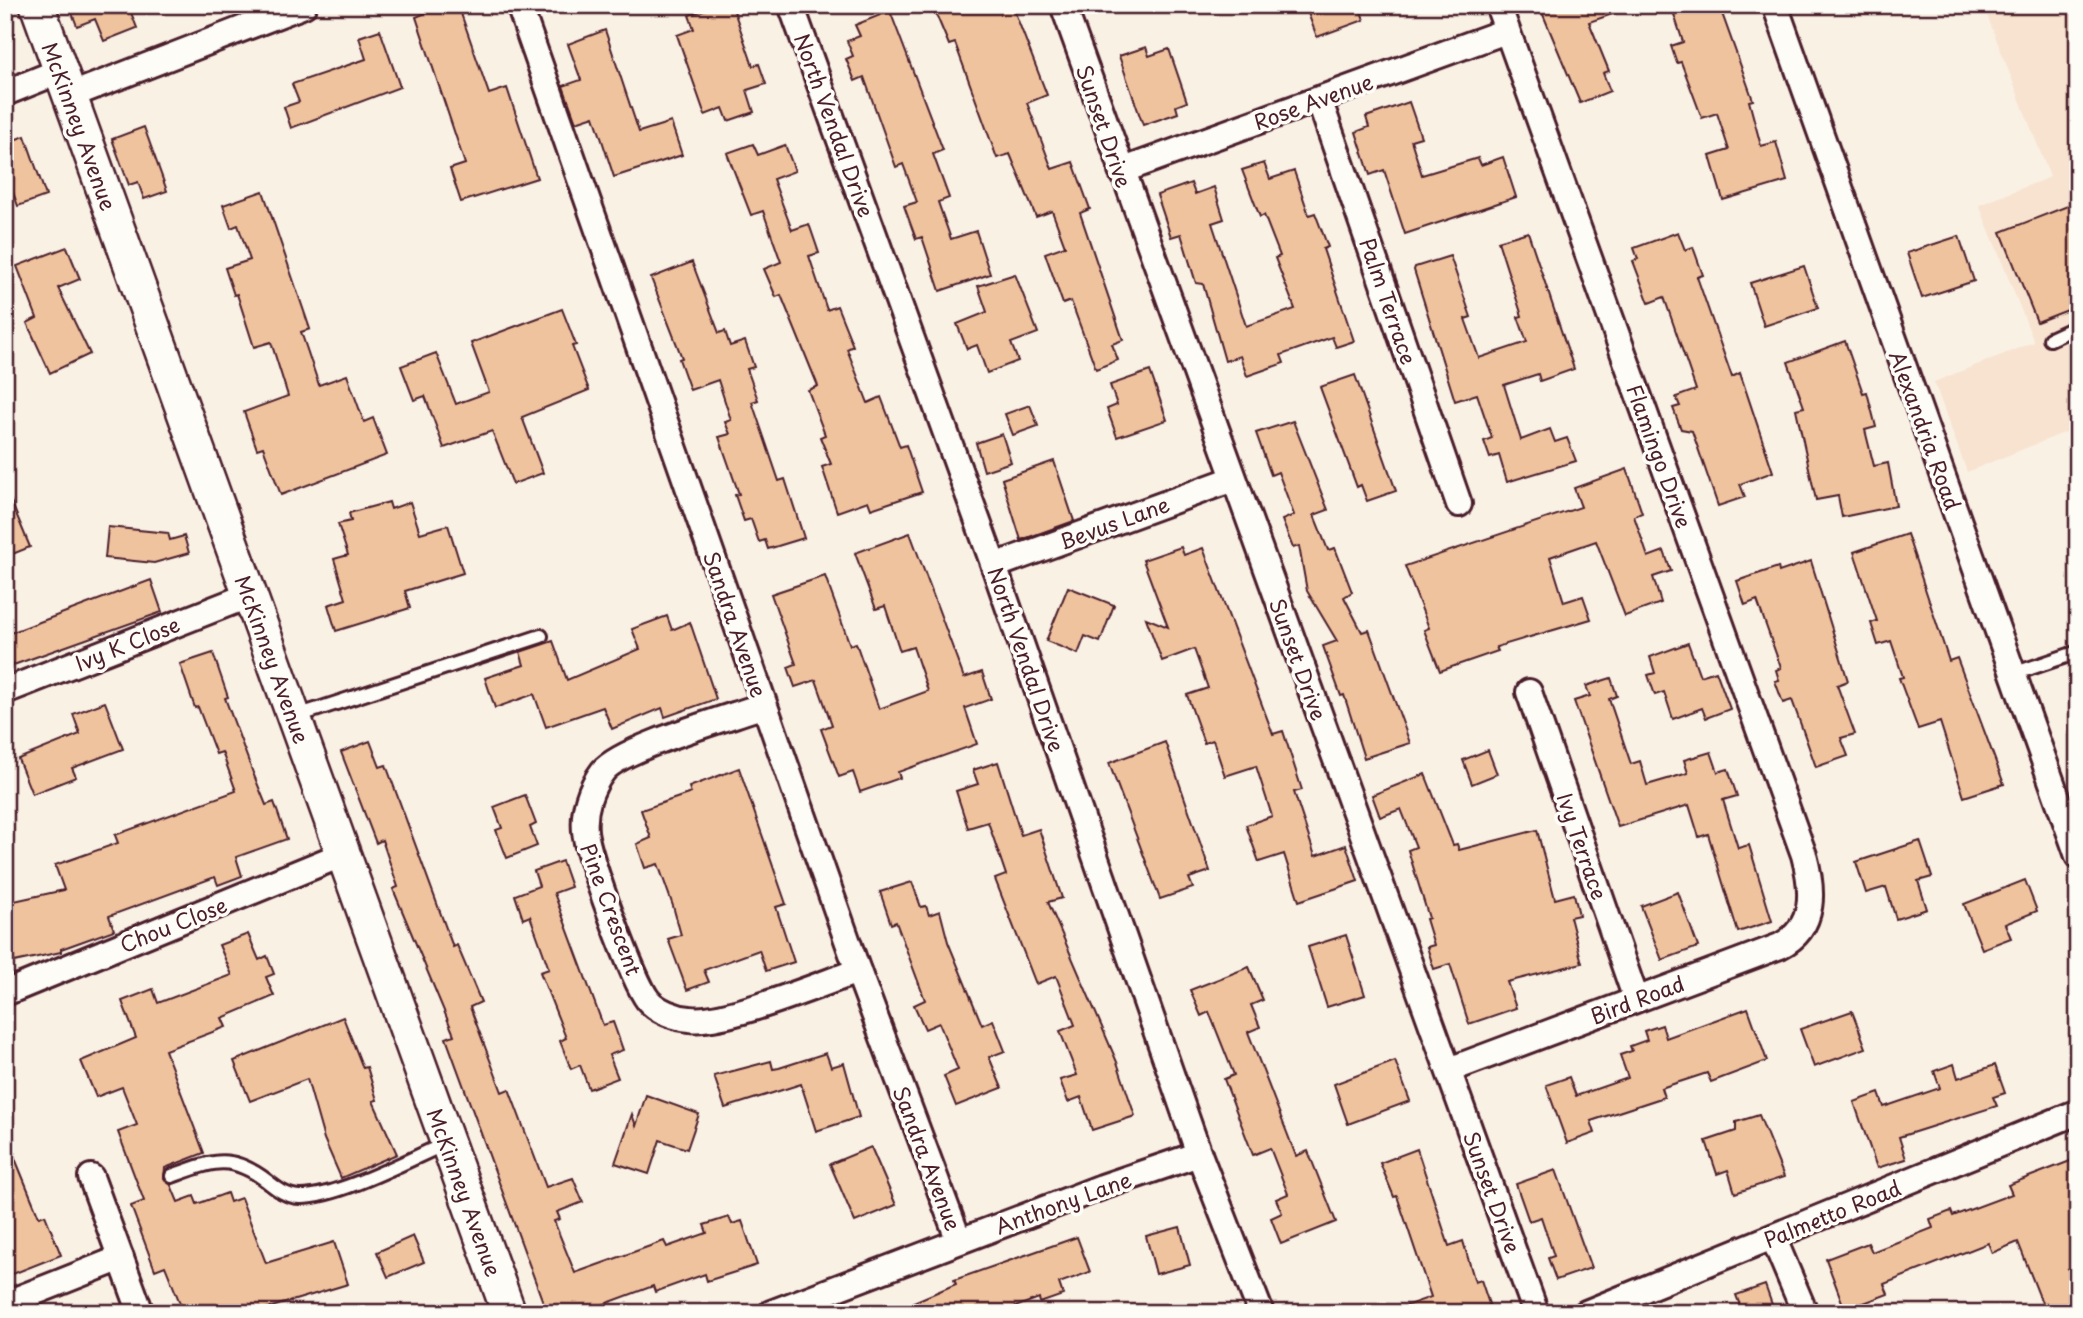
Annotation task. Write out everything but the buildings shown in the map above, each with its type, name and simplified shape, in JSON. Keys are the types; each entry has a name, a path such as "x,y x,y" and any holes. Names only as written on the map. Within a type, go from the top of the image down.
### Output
{"street":[{"name":"McKinney Avenue","path":"37,5 294,717 341,855 509,1313"},
{"path":"5,93 65,83 304,5"},
{"name":"Sandra Avenue","path":"519,5 858,971 959,1241"},
{"name":"North Vendal Drive","path":"791,5 994,566 1199,1154 1261,1313"},
{"name":"Sunset Drive","path":"1063,5 1536,1313"},
{"name":"Flamingo Drive","path":"1498,5 1804,855 1811,886 1810,909"},
{"name":"Alexandria Road","path":"1775,5 2078,856"},
{"name":"Rose Avenue","path":"1121,171 1506,31"},
{"name":"Palm Terrace","path":"1319,99 1460,504"},
{"name":"Bevus Lane","path":"994,566 1233,479"},
{"name":"Ivy K Close","path":"5,691 250,595"},
{"name":"Ivy Terrace","path":"1529,692 1636,999"},
{"name":"Pine Crescent","path":"764,705 627,755 603,770 588,799 585,817 590,854 636,979 648,1001 675,1016 706,1020 724,1016 858,971"},
{"name":"Chou Close","path":"5,993 341,855"},
{"name":"Bird Road","path":"1449,1070 1790,941 1800,930 1810,909"},
{"name":"Palmetto Road","path":"1586,1313 2078,1112"},
{"name":"Anthony Lane","path":"771,1313 1199,1154"},
{"path":"91,1177 141,1313"},
{"path":"1773,1237 1805,1313"},
{"path":"5,1304 121,1258"}],"lane":[{"path":"2050,339 2078,326"},
{"path":"294,717 541,636"},
{"path":"2013,674 2078,652"},
{"path":"172,1176 207,1163 237,1163 286,1194 309,1196 331,1191 447,1143"}],"shaded area":[{"path":"1983,5 2078,5 2078,427 1967,472 1934,382 2034,342 1979,205 2050,177"}]}
